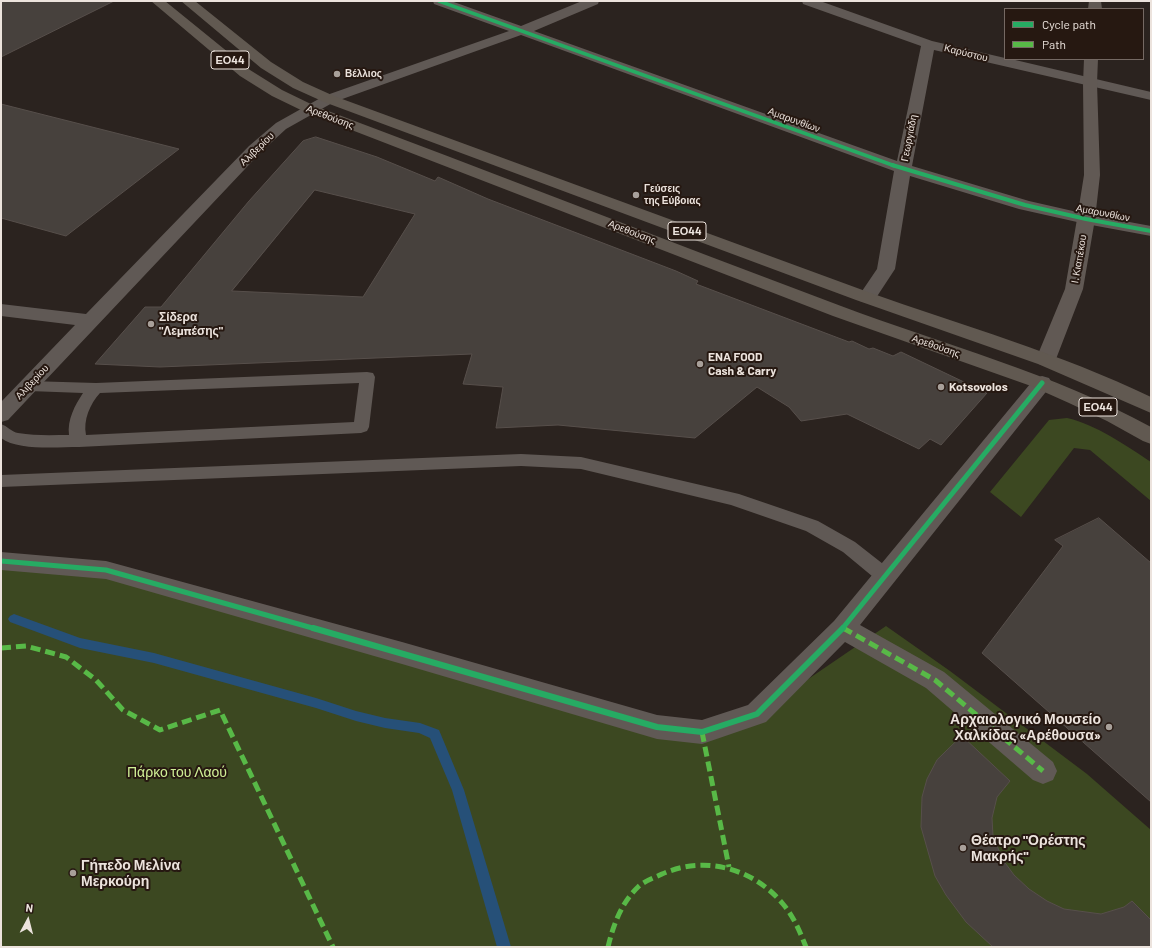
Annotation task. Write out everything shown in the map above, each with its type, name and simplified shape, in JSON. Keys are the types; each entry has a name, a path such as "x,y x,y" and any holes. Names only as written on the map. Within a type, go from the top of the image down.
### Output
{"main road":[{"name":"Αρεθούσης","path":"157,1 245,73 276,93 310,109 841,312 1042,383 1109,412 1151,436"},
{"name":"Αρεθούσης","path":"187,1 266,65 298,85 329,99 867,297 1046,359 1121,390 1151,406"}],"street":[{"name":"Αμαρυνθίων","path":"439,1 903,169 1025,206 1151,231"},
{"name":"Αλιβερίου","path":"1,416 255,149 281,126 329,99 520,30 593,1"},
{"name":"Καρύστου","path":"808,1 928,44 1151,96"},
{"name":"Γεωργιάδη","path":"867,297 886,269 903,169 928,44"},
{"name":"Ι. Κιαπέκου","path":"1046,359 1074,289 1086,219 1092,175 1090,83 1092,60"},
{"path":"1,310 90,321"},
{"path":"1,561 106,570 394,650 657,727 702,732 757,714 843,628 1042,383"},
{"path":"843,628 936,680 1043,771"}],"lane":[{"path":"1,430 12,438 40,441 79,441 361,427 367,377 96,388 29,386"},
{"path":"79,441 76,426 87,399 96,388"},
{"path":"1,481 521,460 581,463 732,499 812,526 849,547 885,576"}],"green space":[{"path":"1067,418 1100,430 1151,462 1151,501 1090,450 1074,448 1021,517 990,492 1049,420"},
{"name":"Πάρκο του Λαού","path":"1,561 106,570 657,727 757,714 886,626 950,671 1087,774 1151,830 1151,947 1,947"}],"building":[{"path":"1,1 114,1 1,57"},
{"path":"1,104 179,149 66,236 1,218"},
{"path":"316,137 377,157 435,181 438,177 488,199 676,271 698,281 696,284 849,342 852,341 869,349 873,348 893,356 901,352 987,393 941,445 930,439 919,449 847,414 801,421 789,407 757,387 695,438 558,425 496,428 503,387 463,384 472,354 160,367 95,364 145,307 161,307 249,201 303,141","holes":["315,190 415,214 363,297 232,291"]},
{"name":"Αρχαιολογικό Μουσείο Χαλκίδας «Αρέθουσα»","path":"1099,518 1151,563 1151,802 982,653 1063,546 1055,540"},
{"name":"Θέατρο \"Ορέστης Μακρής\"","path":"962,736 1010,781 997,797 992,818 993,836 1003,860 1014,875 1029,889 1047,901 1064,909 1101,914 1124,907 1132,901 1151,920 1151,947 993,947 966,922 946,895 935,876 921,827 922,797 927,779 937,760"}],"waterway":[{"path":"14,619 80,643 154,658 316,703 356,716 385,723 420,728 435,734 458,790 504,947"}],"marked path":[{"path":"843,628 935,680 1043,771"},
{"path":"1,648 26,646 66,657 96,680 123,710 160,730 220,710 333,947"},
{"path":"702,732 729,867"},
{"path":"608,947 618,915 626,901 637,888 653,878 676,868 699,864 723,867 745,875 766,887 783,904 797,924 806,947"}],"cycle path":[{"path":"439,1 903,169 1025,205 1086,219 1151,231"},
{"path":"1,561 106,570 402,653 657,727 702,732 757,714 843,628 1042,383"}],"place":[{"name":"Βέλλιος","path":"337,74"},
{"name":"Γεύσεις της Εύβοιας","path":"636,195"},
{"name":"Σίδερα \"Λεμπέσης\"","path":"151,324"},
{"name":"ENA FOOD Cash & Carry","path":"700,364"},
{"name":"Kotsovolos","path":"941,387"},
{"name":"Αρχαιολογικό Μουσείο Χαλκίδας «Αρέθουσα»","path":"1109,727"},
{"name":"Θέατρο \"Ορέστης Μακρής\"","path":"963,848"},
{"name":"Γήπεδο Μελίνα Μερκούρη","path":"73,873"}]}
